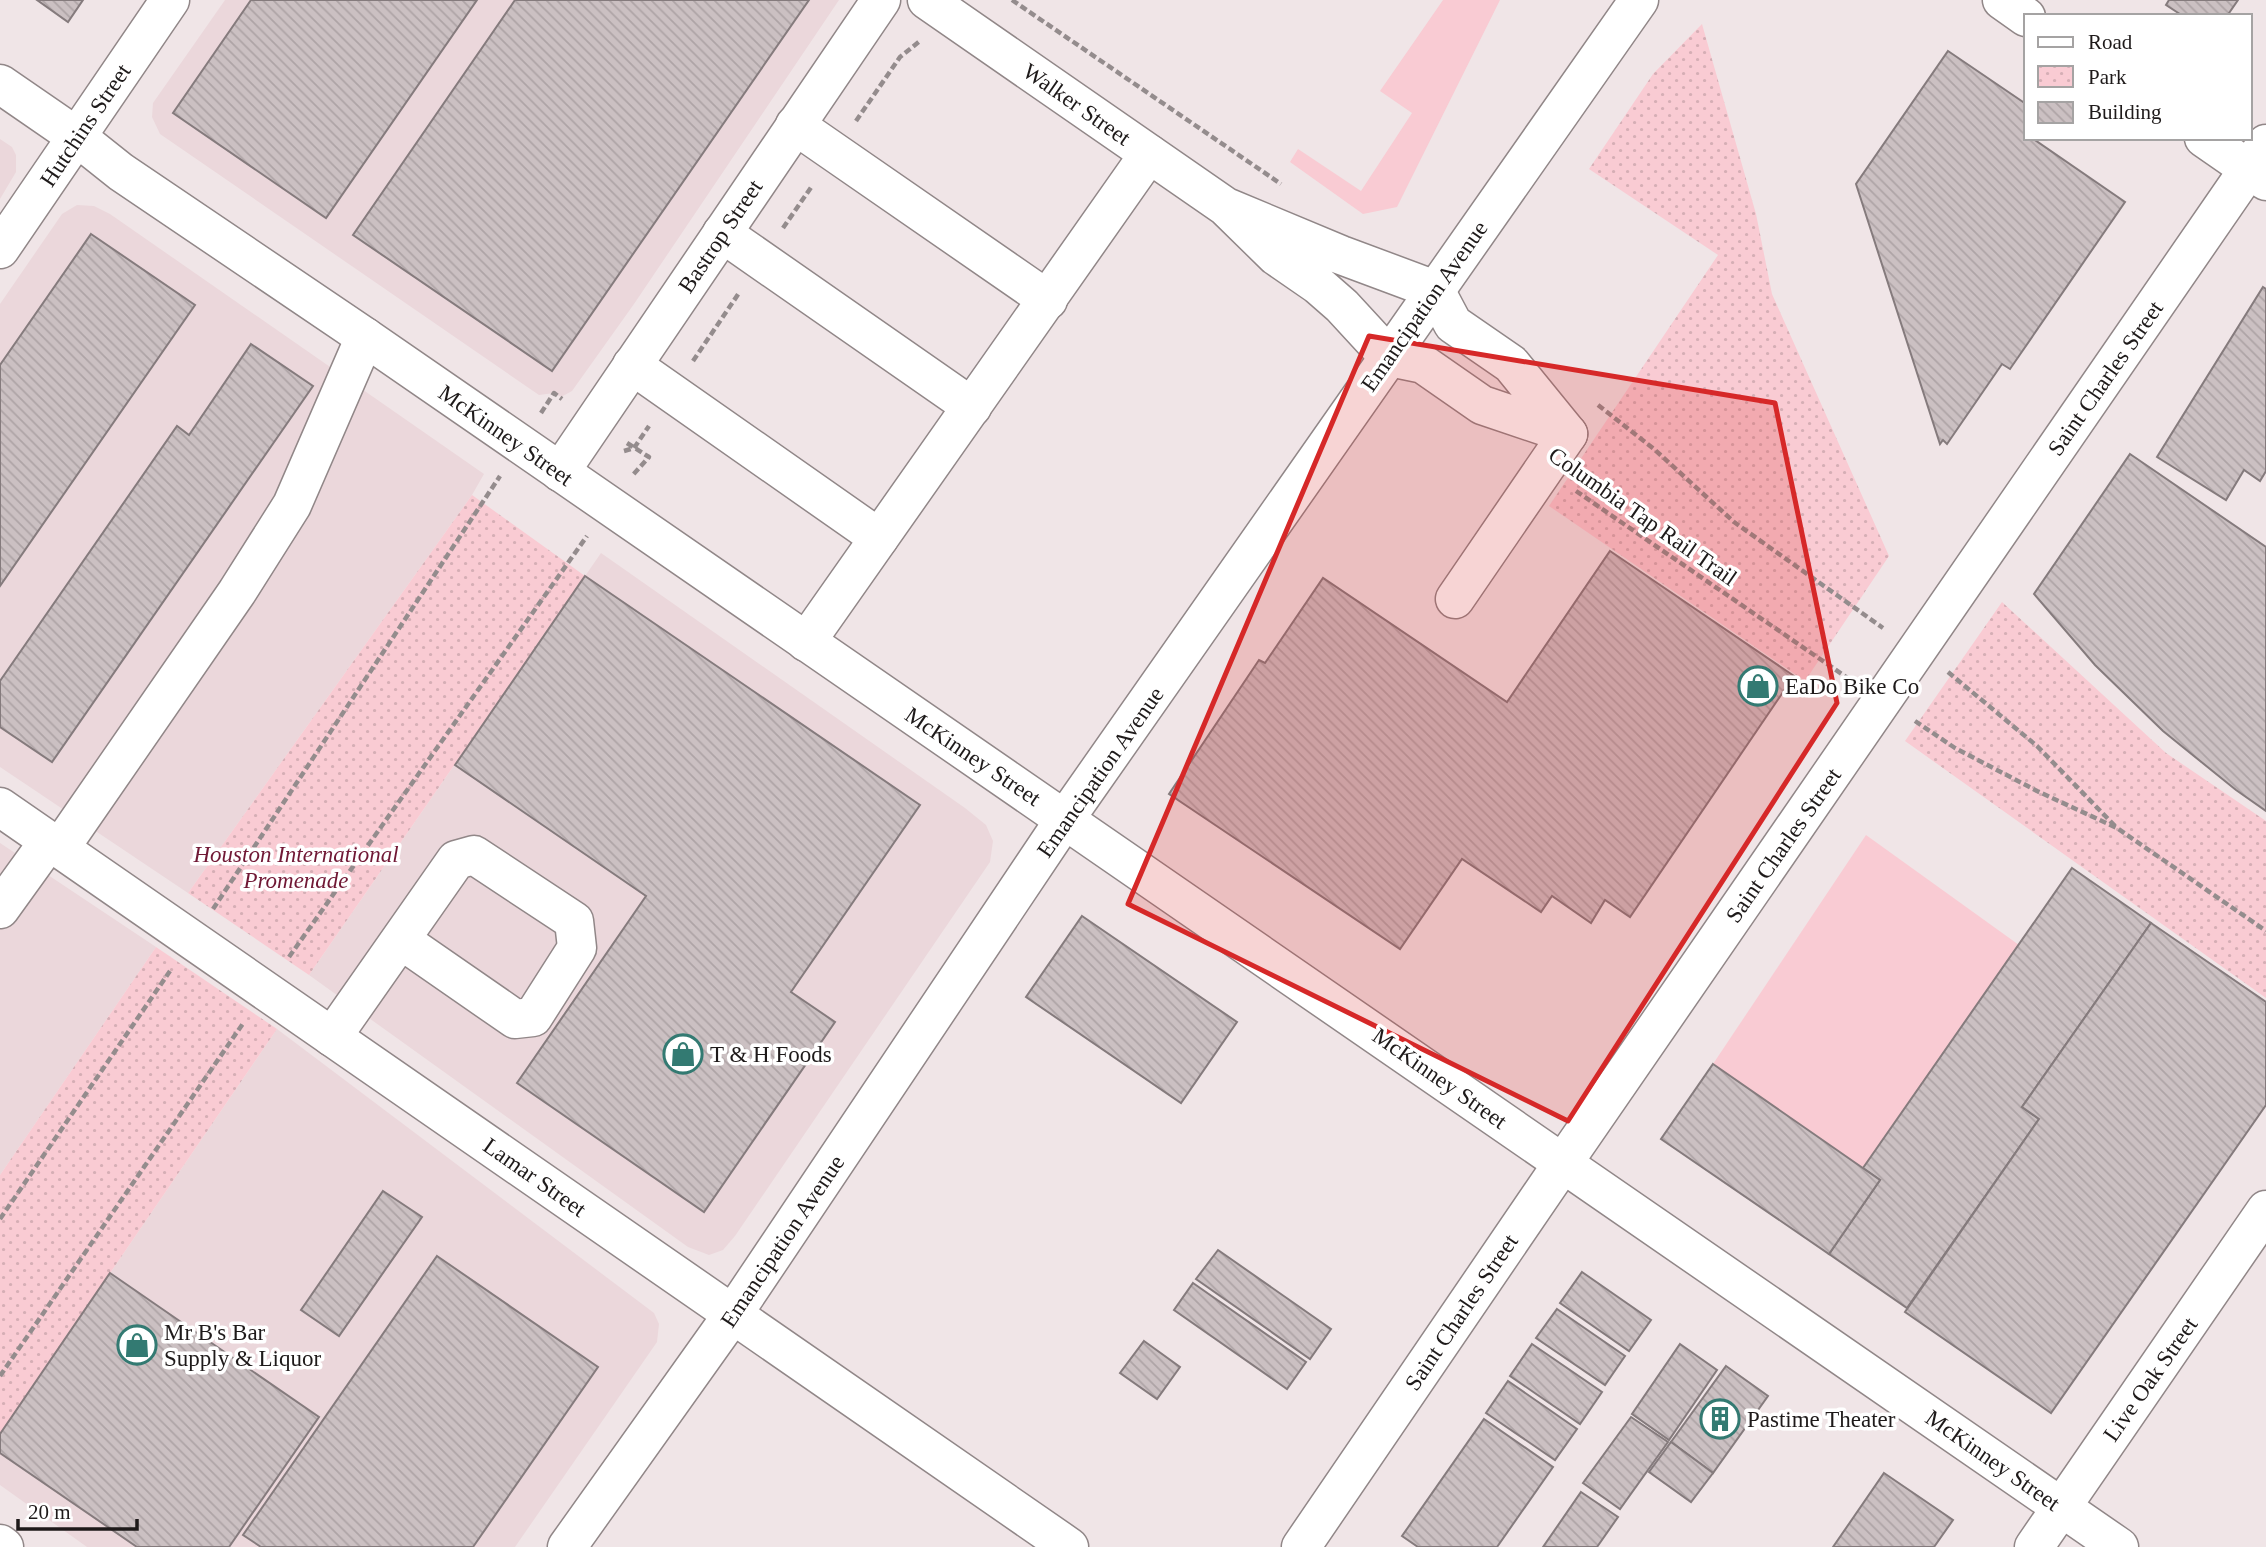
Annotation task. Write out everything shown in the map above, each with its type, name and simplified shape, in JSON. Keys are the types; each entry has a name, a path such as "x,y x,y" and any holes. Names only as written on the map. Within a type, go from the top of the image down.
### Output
{"street":[{"name":"Hutchins Street","path":"0,249 170,0"},
{"name":"Bastrop Street","path":"560,472 881,0"},
{"name":"Walker Street","path":"927,0 1226,207 1276,256 1318,285 1342,306 1389,357"},
{"name":"Emancipation Avenue","path":"566,1547 733,1314 1065,819 1639,0"},
{"path":"2002,0 2024,15"},
{"name":"McKinney Street","path":"0,84 77,137 121,172 365,337 2119,1547"},
{"path":"795,125 1048,300"},
{"path":"2208,140 2260,165"},
{"path":"806,642 1149,155"},
{"name":"Saint Charles Street","path":"1301,1547 1563,1163 2260,165"},
{"name":"Walker Street","path":"1226,207 1341,255 1435,290"},
{"path":"722,233 972,407"},
{"path":"1435,290 1453,324 1511,364 1568,434"},
{"path":"0,909 54,844 237,592 292,505 365,337"},
{"path":"1389,357 1423,364 1482,405 1568,434"},
{"path":"632,366 879,538"},
{"path":"1455,599 1568,434"},
{"name":"Lamar Street","path":"0,807 1069,1547"},
{"path":"332,1037 456,860 474,855 574,921 577,948 533,1017 515,1019 401,940"},
{"name":"Live Oak Street","path":"2034,1547 2266,1210"},
{"path":"0,1544 5,1547"}],"path":[{"path":"1012,0 1288,188"},
{"name":"Columbia Tap Rail Trail","path":"1591,399 1654,449 1734,522 1860,614"},
{"name":"Columbia Tap Rail Trail","path":"1544,469 1834,669"},
{"path":"209,915 498,480"},
{"path":"284,965 576,551"},
{"path":"1953,675 2037,746 2117,828"},
{"path":"1922,725 1955,748 2037,792 2117,828 2266,931"},
{"path":"0,1219 174,967"},
{"path":"0,1376 247,1017"}],"highlighted area":[{"path":"1369,336 1775,403 1837,703 1568,1121 1128,904"}],"shaded area":[{"path":"225,0 839,0 634,304 572,391 561,397 554,393 539,395 160,134 152,117 153,103"},
{"path":"0,139 12,147 16,155 16,172 0,199"},
{"path":"77,205 94,206 110,214 484,474 472,495 188,893 0,767 0,304 62,214"},
{"path":"601,553 965,808 986,825 993,841 990,862 735,1236 723,1250 709,1255 688,1247 309,975"},
{"path":"0,843 156,947 0,1175"},
{"path":"277,1029 654,1313 659,1324 657,1342 515,1547 87,1547 0,1485 0,1434"}],"green space":[{"path":"1443,0 1500,0 1397,207 1363,214 1290,162 1298,149 1361,191 1412,113 1380,91"},
{"path":"1702,24 1756,214 1772,294 1889,556 1805,681 1549,506 1718,255 1589,169 1653,74"},
{"name":"Houston International Promenade","path":"472,495 585,576 309,975 188,893"},
{"path":"2002,602 2166,753 2266,821 2266,998 1905,741"},
{"path":"1866,835 2019,945 1863,1168 1713,1064"},
{"name":"Houston International Promenade","path":"156,947 277,1029 0,1434 0,1175"}],"building":[{"path":"37,0 83,0 68,22"},
{"path":"251,0 477,0 326,218 173,113"},
{"path":"515,0 809,0 552,371 353,235"},
{"path":"2169,0 2238,0 2228,14 2180,14 2166,5"},
{"path":"1948,51 2024,103 2024,140 2035,140 2125,202 2010,369 2002,364 1947,444 1943,440 1940,444 1856,184"},
{"path":"91,234 195,305 0,586 0,365"},
{"path":"2263,287 2266,289 2266,471 2260,481 2244,470 2226,500 2157,457"},
{"path":"251,344 313,386 52,762 0,727 0,681 177,426 189,435"},
{"path":"2130,454 2266,547 2266,811 2163,731 2095,665 2034,594"},
{"path":"1610,551 1794,676 1630,917 1605,900 1591,923 1552,896 1541,912 1462,859 1400,949 1169,794 1259,660 1265,663 1323,578 1507,702"},
{"path":"585,576 920,805 791,992 835,1022 704,1212 517,1083 646,896 455,765"},
{"path":"2072,868 2151,923 2022,1107 2039,1119 1907,1308 1829,1254 1880,1180 1863,1168"},
{"path":"1082,916 1237,1022 1181,1103 1026,997"},
{"path":"2151,923 2266,1002 2266,1105 2051,1413 1905,1312 2039,1119 2022,1107"},
{"path":"1713,1064 1880,1180 1829,1254 1661,1139"},
{"path":"383,1191 422,1217 339,1336 301,1310"},
{"path":"1218,1250 1331,1329 1310,1359 1196,1279"},
{"path":"437,1256 598,1367 473,1547 261,1547 243,1535"},
{"path":"1582,1272 1651,1320 1629,1351 1560,1303"},
{"name":"Mr B's Bar Supply & Liquor","path":"110,1273 319,1417 229,1547 137,1547 0,1453 0,1434"},
{"path":"1193,1283 1306,1362 1287,1389 1174,1310"},
{"path":"1557,1309 1625,1356 1605,1385 1536,1338"},
{"path":"1144,1341 1180,1367 1157,1399 1120,1373"},
{"path":"1532,1344 1602,1392 1580,1424 1510,1376"},
{"path":"1680,1344 1717,1370 1669,1440 1632,1414"},
{"name":"Pastime Theater","path":"1726,1366 1768,1396 1713,1473 1671,1442"},
{"path":"1508,1381 1577,1429 1555,1460 1486,1413"},
{"path":"1631,1417 1668,1442 1620,1509 1583,1483"},
{"path":"1484,1419 1553,1467 1497,1547 1418,1547 1402,1536"},
{"path":"1671,1442 1713,1473 1691,1502 1649,1472"},
{"path":"1884,1473 1953,1520 1934,1547 1833,1547"},
{"path":"1581,1492 1618,1517 1597,1547 1543,1547"}],"place":[{"name":"EaDo Bike Co","path":"1758,686"},
{"name":"T & H Foods","path":"683,1054"},
{"name":"Mr B's Bar Supply & Liquor","path":"137,1345"},
{"name":"Pastime Theater","path":"1720,1419"}]}
